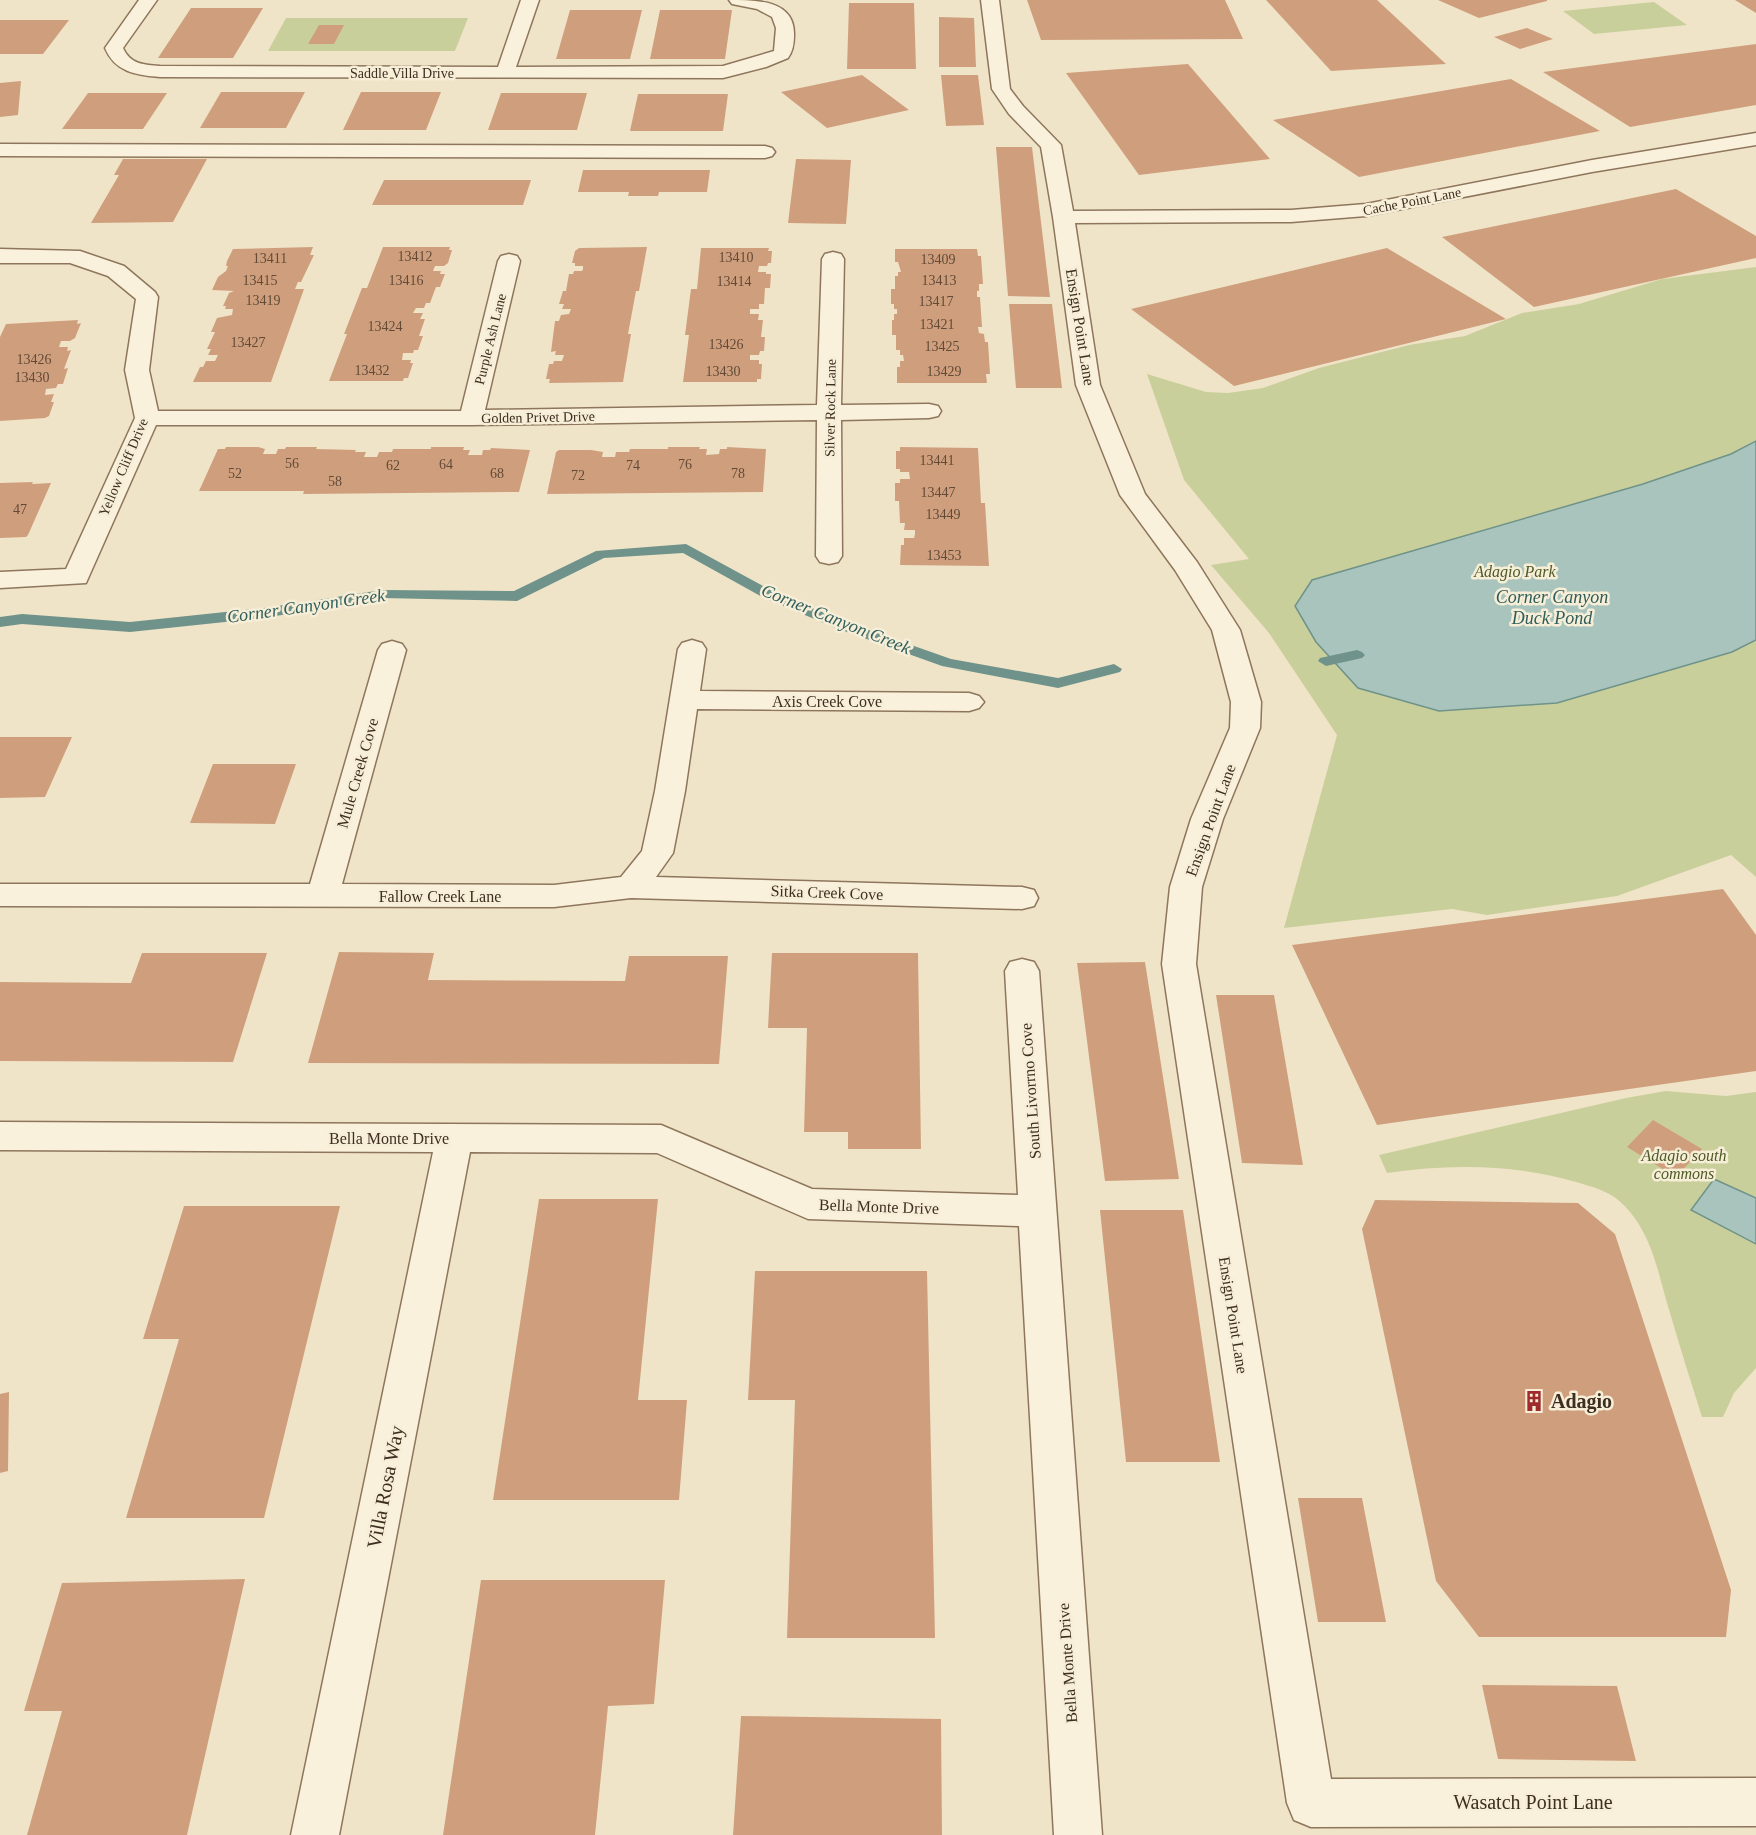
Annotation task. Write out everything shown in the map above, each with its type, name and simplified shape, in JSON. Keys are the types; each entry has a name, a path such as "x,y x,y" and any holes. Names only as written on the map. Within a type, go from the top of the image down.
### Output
{"street":[{"name":"Saddle Villa Drive","path":"148,0 114,48 116,57 124,64 136,69 178,73 723,72 759,63 782,54 786,22 779,11 761,3 738,0"},
{"path":"505,73 530,0"},
{"name":"Ensign Point Lane","path":"990,0 1001,89 1016,110 1051,145 1064,217 1088,385 1100,419 1133,495 1187,568 1226,630 1235,653 1246,702 1245,728 1207,819 1186,887 1179,964 1311,1803"},
{"name":"Cache Point Lane","path":"1064,217 1291,216 1347,212 1592,166 1756,139"},
{"path":"0,150 765,152"},
{"name":"Yellow Cliff Drive","path":"0,256 72,256 116,271 147,297 137,370 147,418 76,577 0,580"},
{"name":"Silver Rock Lane","path":"829,556 829,413 833,259"},
{"name":"Purple Ash Lane","path":"471,418 509,261"},
{"name":"Golden Privet Drive","path":"147,418 471,418 929,411"},
{"path":"631,886 657,853 670,791 692,649"},
{"name":"Mule Creek Cove","path":"323,896 392,650"},
{"name":"Axis Creek Cove","path":"684,700 969,702"},
{"name":"Fallow Creek Lane","path":"0,895 554,896 631,886"},
{"name":"Sitka Creek Cove","path":"631,886 1023,898"},
{"name":"South Livorrno Cove","path":"1022,971 1038,1211"},
{"name":"Bella Monte Drive","path":"0,1136 661,1139 808,1204 1038,1211 1078,1835"},
{"name":"Villa Rosa Way","path":"315,1835 454,1138"},
{"name":"Wasatch Point Lane","path":"1311,1803 1756,1802"}],"green space":[{"path":"1654,2 1687,25 1594,34 1563,11"},
{"path":"286,18 468,18 455,51 268,51"},
{"name":"Adagio Park","path":"1756,267 1756,877 1731,855 1617,896 1487,915 1452,909 1284,928 1337,735 1269,633 1211,565 1249,559 1184,480 1147,374 1206,392 1228,393 1263,388 1319,368 1409,345 1465,336 1522,313 1579,304 1662,279"},
{"name":"Adagio south commons","path":"1666,1091 1726,1096 1756,1092 1756,1368 1734,1393 1723,1417 1702,1417 1650,1247 1638,1223 1618,1200 1599,1189 1576,1182 1505,1169 1458,1167 1387,1173 1379,1155 1626,1098"}],"water":[{"name":"Corner Canyon Duck Pond","path":"1756,441 1756,640 1732,652 1557,703 1439,711 1358,688 1316,642 1295,606 1312,580 1643,484 1731,454"},
{"path":"1714,1179 1756,1198 1756,1244 1691,1210"}],"building":[{"path":"1027,0 1225,0 1243,39 1041,40"},
{"path":"1266,0 1377,0 1446,64 1331,71"},
{"path":"1438,0 1547,0 1547,1 1479,18"},
{"path":"1735,0 1756,0 1756,13"},
{"path":"849,3 914,3 916,69 847,69"},
{"path":"191,8 263,8 233,58 158,58"},
{"path":"570,10 642,10 630,59 556,59"},
{"path":"660,10 732,10 725,59 650,59"},
{"path":"939,17 974,18 976,67 939,67"},
{"path":"0,20 69,20 43,54 0,54"},
{"path":"319,25 344,25 334,44 308,44"},
{"path":"1527,28 1553,39 1520,49 1494,37"},
{"path":"1756,44 1756,105 1630,127 1543,72"},
{"path":"1188,64 1270,159 1139,175 1066,73"},
{"path":"862,75 909,110 827,128 781,92"},
{"path":"941,75 978,75 984,125 946,126"},
{"path":"1511,79 1600,131 1359,177 1273,120"},
{"path":"21,81 18,115 0,117 0,83"},
{"path":"221,92 305,92 286,128 200,128"},
{"path":"361,92 441,92 426,130 343,130"},
{"path":"88,93 167,93 143,129 62,129"},
{"path":"501,93 587,93 577,130 488,130"},
{"path":"638,94 728,94 723,131 630,131"},
{"path":"996,147 1032,147 1050,297 1008,296"},
{"path":"123,159 207,159 173,222 91,223 119,175 114,175"},
{"path":"796,159 851,160 846,224 788,223"},
{"path":"583,170 710,170 707,192 659,192 658,196 628,196 629,192 578,192"},
{"path":"384,180 531,180 523,205 372,205"},
{"path":"1676,189 1756,236 1756,258 1534,307 1442,237"},
{"path":"313,247 310,255 314,255 301,282 298,282 295,289 304,289 271,382 193,382 200,367 203,367 206,361 215,361 218,355 208,355 211,349 207,349 215,332 211,332 217,318 232,315 233,309 225,309 226,306 223,306 229,293 234,291 212,290 218,277 226,271 227,261 233,249"},
{"path":"383,247 450,247 449,250 452,250 448,263 444,266 435,266 433,271 441,271 440,274 445,274 440,287 436,287 430,303 426,303 424,308 416,308 413,313 423,313 420,319 425,319 419,336 423,336 418,350 414,350 413,353 403,353 402,360 411,360 410,363 413,363 408,378 404,378 403,381 329,381 362,288 367,288"},
{"path":"647,247 628,334 631,334 623,382 549,383 550,379 546,379 549,364 562,361 564,355 555,355 556,351 551,352 555,321 559,321 561,315 569,314 571,309 562,309 564,304 559,304 563,291 566,291 569,274 583,269 583,266 575,266 575,263 572,263 575,251 579,248"},
{"path":"701,248 769,248 768,251 772,251 771,263 767,266 759,266 758,272 771,274 770,288 765,288 764,304 759,304 759,309 750,309 750,314 759,314 758,320 763,320 761,337 765,337 764,351 760,351 759,355 750,355 750,360 759,360 759,364 762,364 761,379 757,379 757,382 683,382 689,335 685,335 691,289 697,289"},
{"path":"1387,248 1506,319 1234,386 1131,309"},
{"path":"895,249 977,249 978,256 981,256 983,284 979,284 979,291 977,291 977,297 980,297 982,327 978,327 979,333 984,334 985,342 988,342 990,374 986,374 987,383 897,383 897,367 900,367 900,361 904,361 900,350 896,350 896,335 892,335 892,320 894,320 894,314 897,314 897,309 894,309 894,304 891,304 891,289 895,289 895,276 901,272 898,262 895,262"},
{"path":"1009,304 1052,304 1062,388 1016,388"},
{"path":"78,320 77,324 81,323 75,338 70,341 61,341 59,347 68,347 67,351 71,350 64,369 68,368 63,384 58,384 56,388 46,389 45,395 54,394 49,416 0,421 0,337 6,324"},
{"path":"258,447 265,449 263,454 276,454 278,449 286,447 317,447 316,449 366,452 364,457 377,457 379,452 392,452 393,449 431,449 431,447 464,447 463,450 470,450 468,455 482,455 483,450 491,448 530,450 519,492 303,494 304,491 199,491 218,449"},
{"path":"668,447 700,447 699,449 707,449 706,455 719,454 720,449 727,449 727,447 766,449 763,492 547,494 556,452 559,450 591,450 603,452 602,457 615,457 616,452 629,452 630,449 668,449"},
{"path":"900,447 978,448 981,503 985,503 989,566 900,565 901,545 904,545 904,538 914,538 915,530 904,530 905,523 900,523 899,501 895,501 895,483 900,483 900,479 910,479 909,472 900,472 900,469 896,469 896,451 900,451"},
{"path":"33,482 32,484 51,483 28,535 0,538 0,483"},
{"path":"0,737 72,737 45,797 0,798"},
{"path":"213,764 296,764 275,824 190,823"},
{"path":"1723,889 1756,935 1756,1071 1377,1125 1292,945"},
{"path":"339,952 434,953 428,980 625,981 629,956 728,956 719,1064 308,1063"},
{"path":"142,953 267,953 233,1062 0,1061 0,982 131,983"},
{"path":"772,953 918,953 921,1149 848,1149 848,1132 804,1132 807,1028 768,1028"},
{"path":"1145,962 1179,1179 1105,1181 1077,963"},
{"path":"1216,995 1274,995 1303,1165 1242,1163"},
{"path":"1653,1120 1702,1149 1676,1177 1627,1147"},
{"path":"539,1199 658,1199 638,1400 687,1400 679,1500 493,1500"},
{"name":"Adagio","path":"1375,1200 1578,1203 1615,1234 1731,1590 1726,1637 1479,1637 1436,1581 1362,1229"},
{"path":"184,1206 340,1206 264,1518 126,1518 179,1339 143,1339"},
{"path":"1100,1210 1183,1210 1220,1462 1126,1462"},
{"path":"755,1271 927,1271 935,1638 787,1638 795,1400 748,1400"},
{"path":"9,1392 8,1471 0,1473 0,1394"},
{"path":"1298,1498 1362,1498 1386,1622 1318,1622"},
{"path":"245,1579 187,1835 27,1835 62,1711 24,1711 62,1583"},
{"path":"481,1580 665,1580 654,1704 608,1706 595,1835 443,1835"},
{"path":"1482,1685 1617,1686 1636,1761 1498,1759"},
{"path":"741,1716 941,1719 942,1835 733,1835"}],"waterway":[{"name":"Corner Canyon Creek","path":"0,622 22,619 130,627 264,613 382,594 517,596 601,554 686,548 769,595 841,625 948,663 1058,683 1114,669"},
{"name":"Corner Canyon Creek","path":"1326,661 1357,655"}],"place":[{"name":"Adagio","path":"1534,1401"}]}
